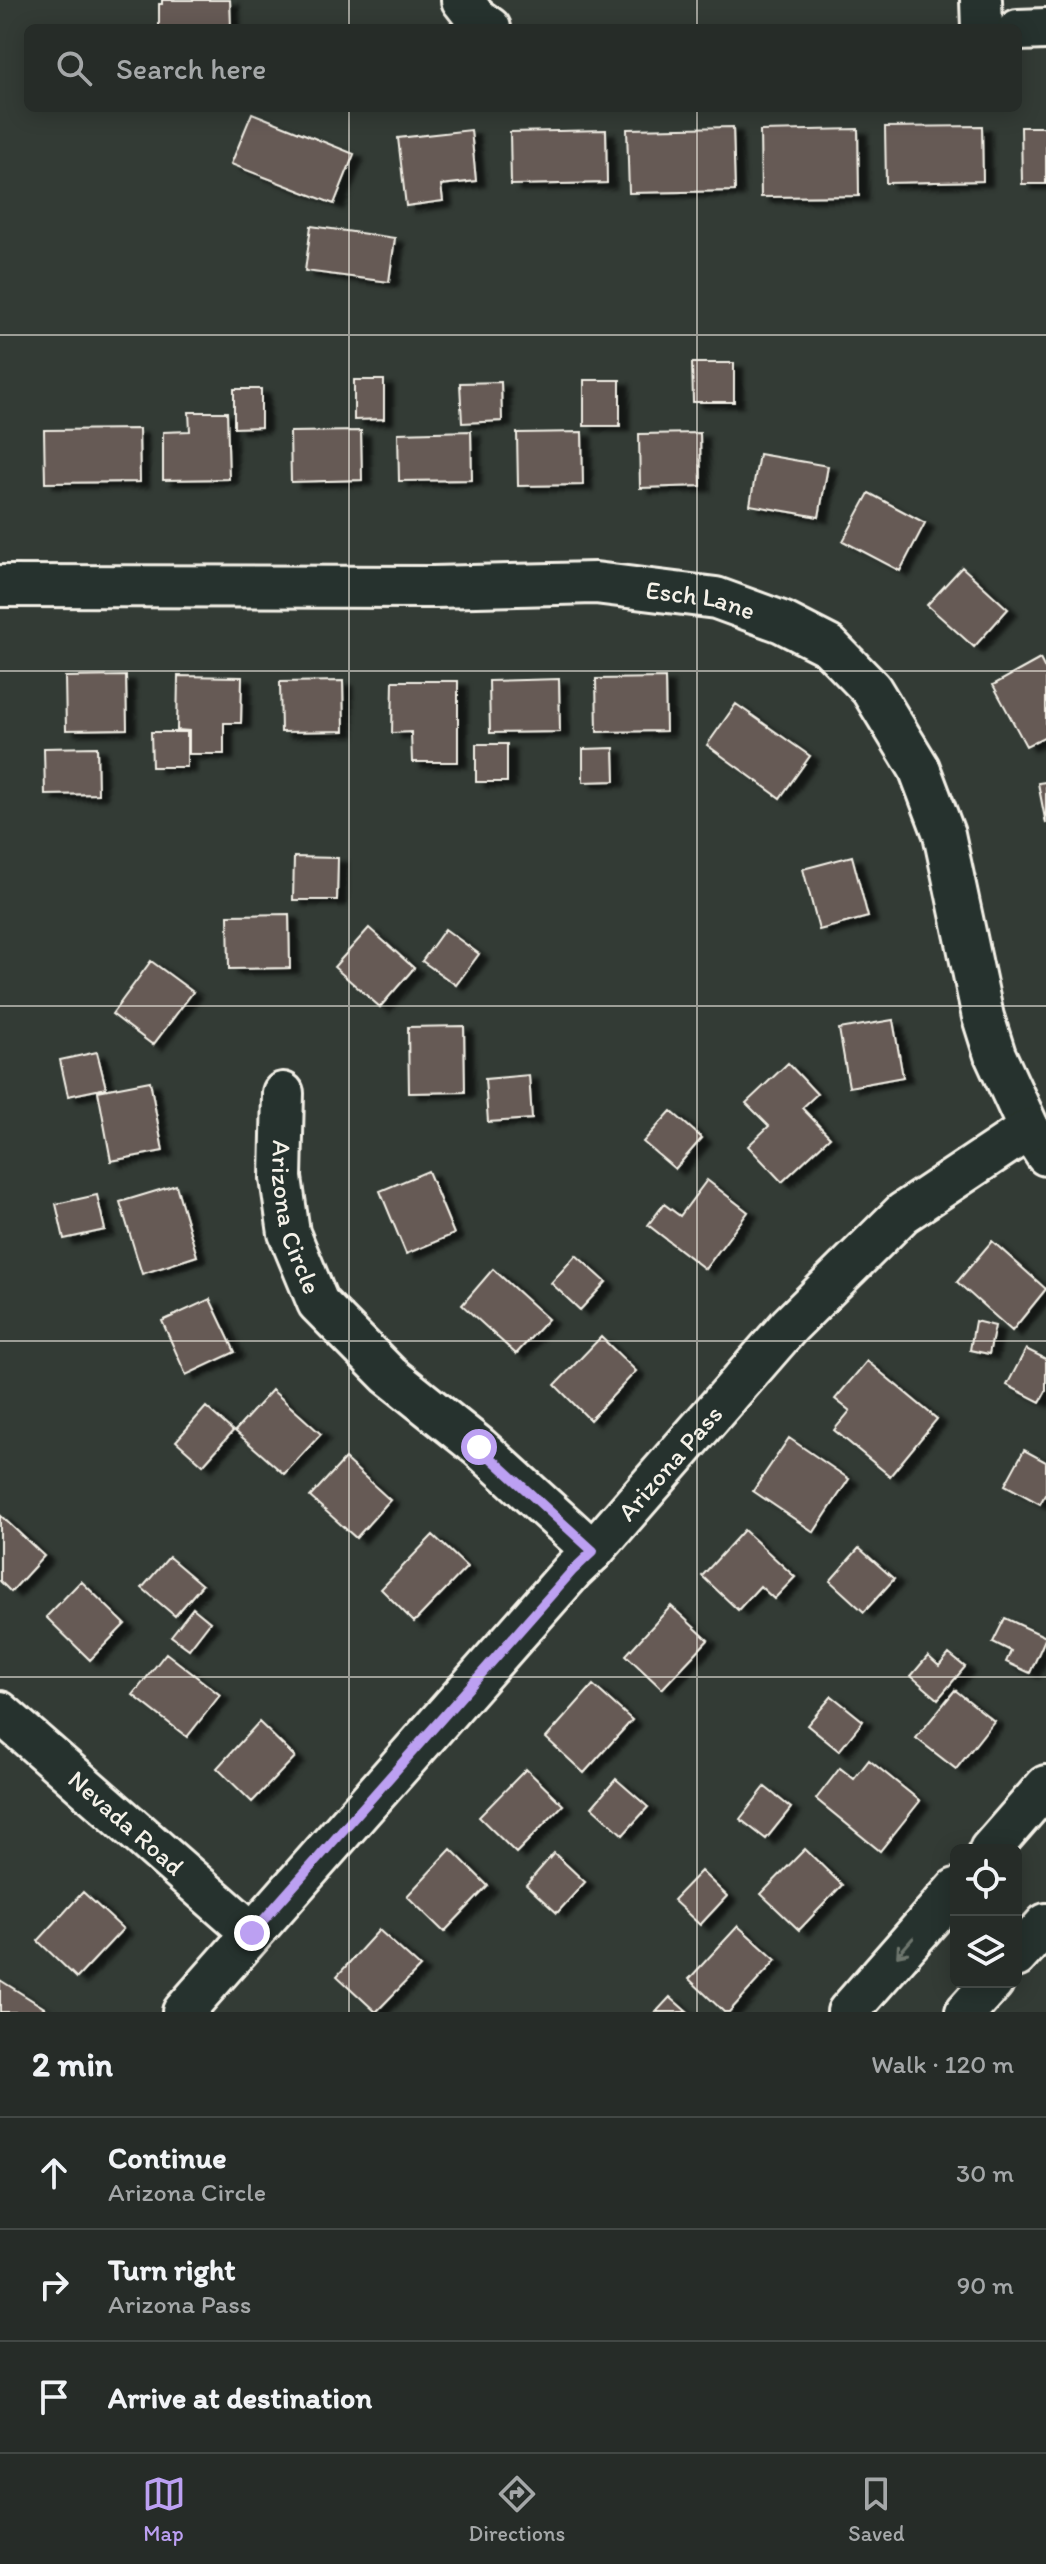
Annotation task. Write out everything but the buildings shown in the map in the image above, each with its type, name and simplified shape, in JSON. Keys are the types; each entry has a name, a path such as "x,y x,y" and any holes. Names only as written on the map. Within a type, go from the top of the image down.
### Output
{"street":[{"path":"462,0 484,24"},
{"path":"981,0 982,24"},
{"path":"1022,30 1046,29"},
{"name":"Esch Lane","path":"0,586 433,587 595,583 716,598 782,622 829,646 871,689 919,768 944,834 983,1017 995,1055 1037,1142"},
{"name":"Arizona Circle","path":"283,1093 281,1178 289,1233 318,1303 389,1375 479,1447 593,1551"},
{"name":"Arizona Pass","path":"183,2012 790,1325 903,1213 1037,1142"},
{"name":"Nevada Road","path":"0,1712 252,1933"},
{"path":"995,1844 1046,1786"},
{"path":"848,2012 950,1896"},
{"path":"1022,1950 1046,1924"},
{"path":"966,2012 988,1988"}],"route":[{"path":"252,1933 593,1551 479,1447"}]}
